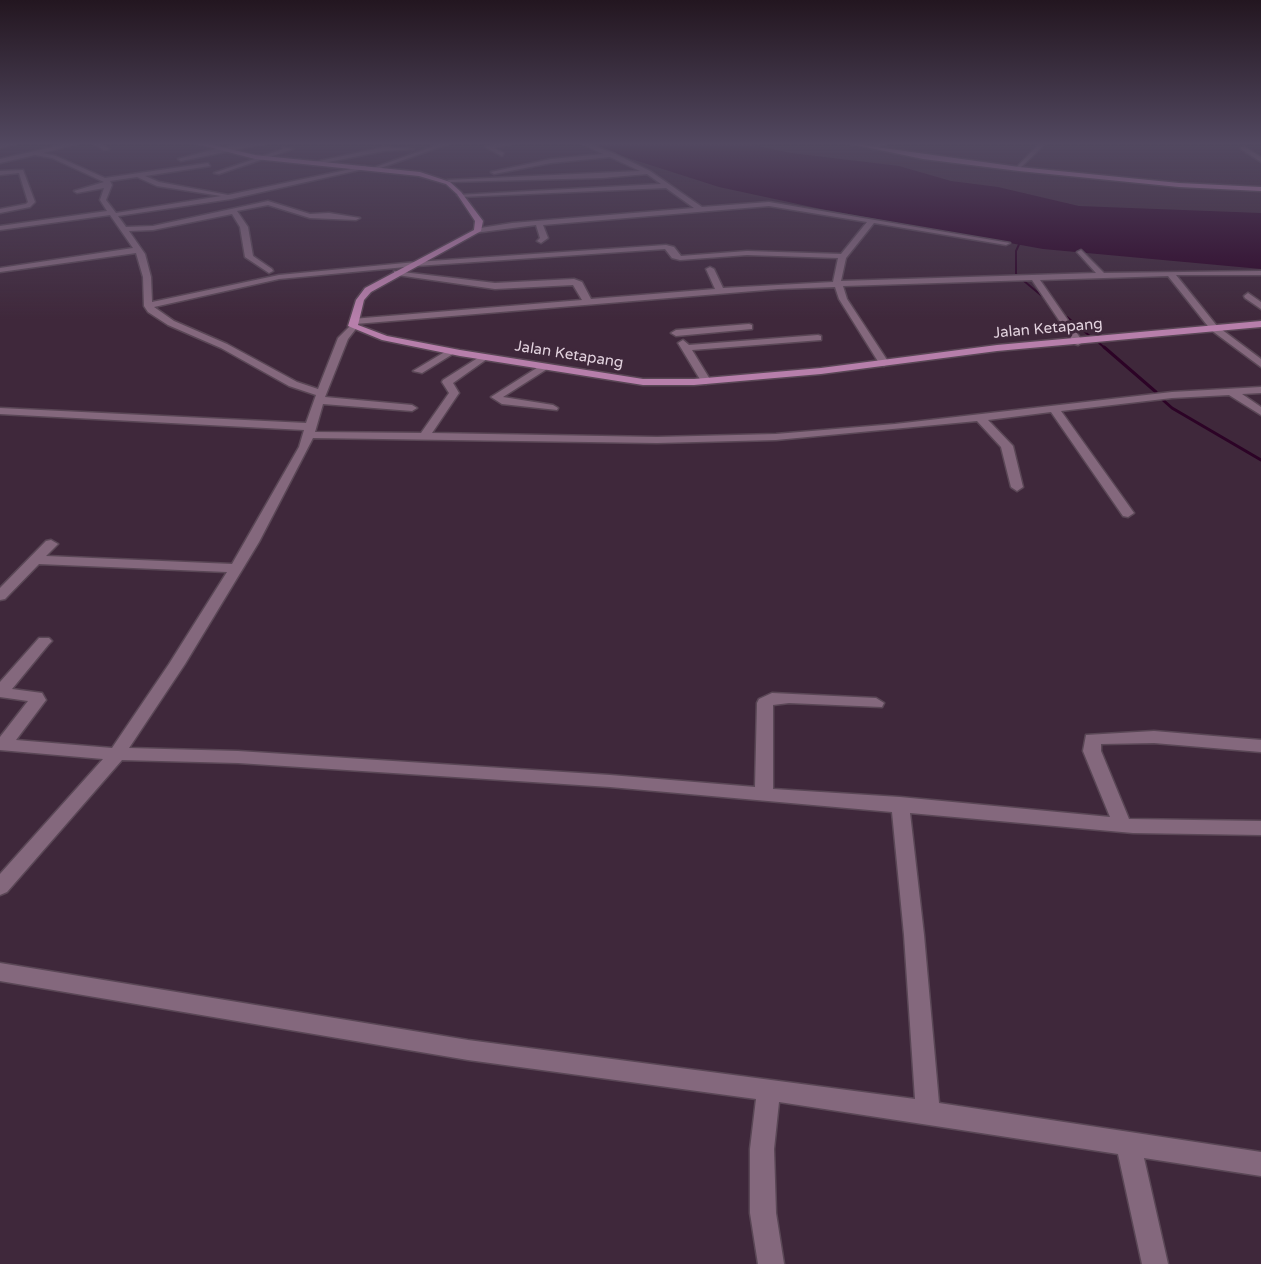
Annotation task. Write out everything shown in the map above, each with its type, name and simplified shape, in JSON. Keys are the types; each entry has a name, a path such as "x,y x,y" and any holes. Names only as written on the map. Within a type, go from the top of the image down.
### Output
{"main road":[{"path":"354,324 363,295 478,227 464,202"},
{"name":"Jalan Ketapang","path":"354,324 385,339 451,352 643,382 706,381 884,363 997,348 1261,324"}],"street":[{"path":"0,212 30,205 32,202"},
{"path":"105,202 138,250 147,277 148,306 158,316 178,328 224,346 320,397 412,408"},
{"path":"0,228 194,202"},
{"path":"691,202 699,208"},
{"path":"124,229 153,228 268,203 313,216 356,218"},
{"path":"478,227 699,208 774,204 1006,243"},
{"path":"233,212 244,227 249,257 269,271"},
{"path":"872,221 843,256 837,271 837,283 843,299 884,363"},
{"path":"539,222 544,238 541,241"},
{"path":"148,306 279,277 416,264 666,247 680,258 747,253 843,256"},
{"path":"0,270 138,250"},
{"path":"1081,252 1103,276"},
{"path":"710,269 720,291"},
{"path":"397,273 495,285 577,283 588,302"},
{"path":"1170,273 1214,328 1261,364"},
{"path":"0,887 117,754 249,547 310,431 320,397 343,339 354,324 568,303 837,283 1170,273 1261,273"},
{"path":"1035,278 1078,342"},
{"path":"553,282 568,303"},
{"path":"1248,296 1261,306"},
{"path":"706,381 675,332 750,327"},
{"path":"686,348 818,338"},
{"path":"418,371 451,352"},
{"path":"425,436 438,413 454,393 447,382 484,357"},
{"path":"543,367 496,397 553,408"},
{"path":"0,411 425,436 743,438 860,431 1053,407 1261,390"},
{"path":"1232,392 1261,412"},
{"path":"1053,407 1128,513"},
{"path":"979,417 1007,446 1017,487"},
{"path":"0,596 51,544"},
{"path":"35,561 235,568"},
{"path":"2,744 38,700 36,697 6,693 3,689 45,641"},
{"path":"764,794 765,703 772,698 876,703"},
{"path":"1122,825 1092,751 1092,740 1154,737 1261,746"},
{"path":"2,744 117,754 238,757 443,770 900,804 1122,825 1261,828"},
{"path":"900,804 914,935 928,1115"},
{"path":"0,972 468,1050 769,1089 1261,1164"},
{"path":"769,1089 762,1149 763,1213 771,1264"},
{"path":"1128,1143 1155,1264"}],"shaded area":[{"path":"788,202 1062,202 1079,206 1261,213 1261,269 1043,249"}],"waterway":[{"path":"1019,277 1016,274 1016,251 1021,240"},
{"path":"1024,281 1042,296"},
{"path":"1067,317 1091,337"},
{"path":"1099,343 1106,349"},
{"path":"1104,347 1156,392"},
{"path":"1163,400 1172,408 1261,460"}]}
